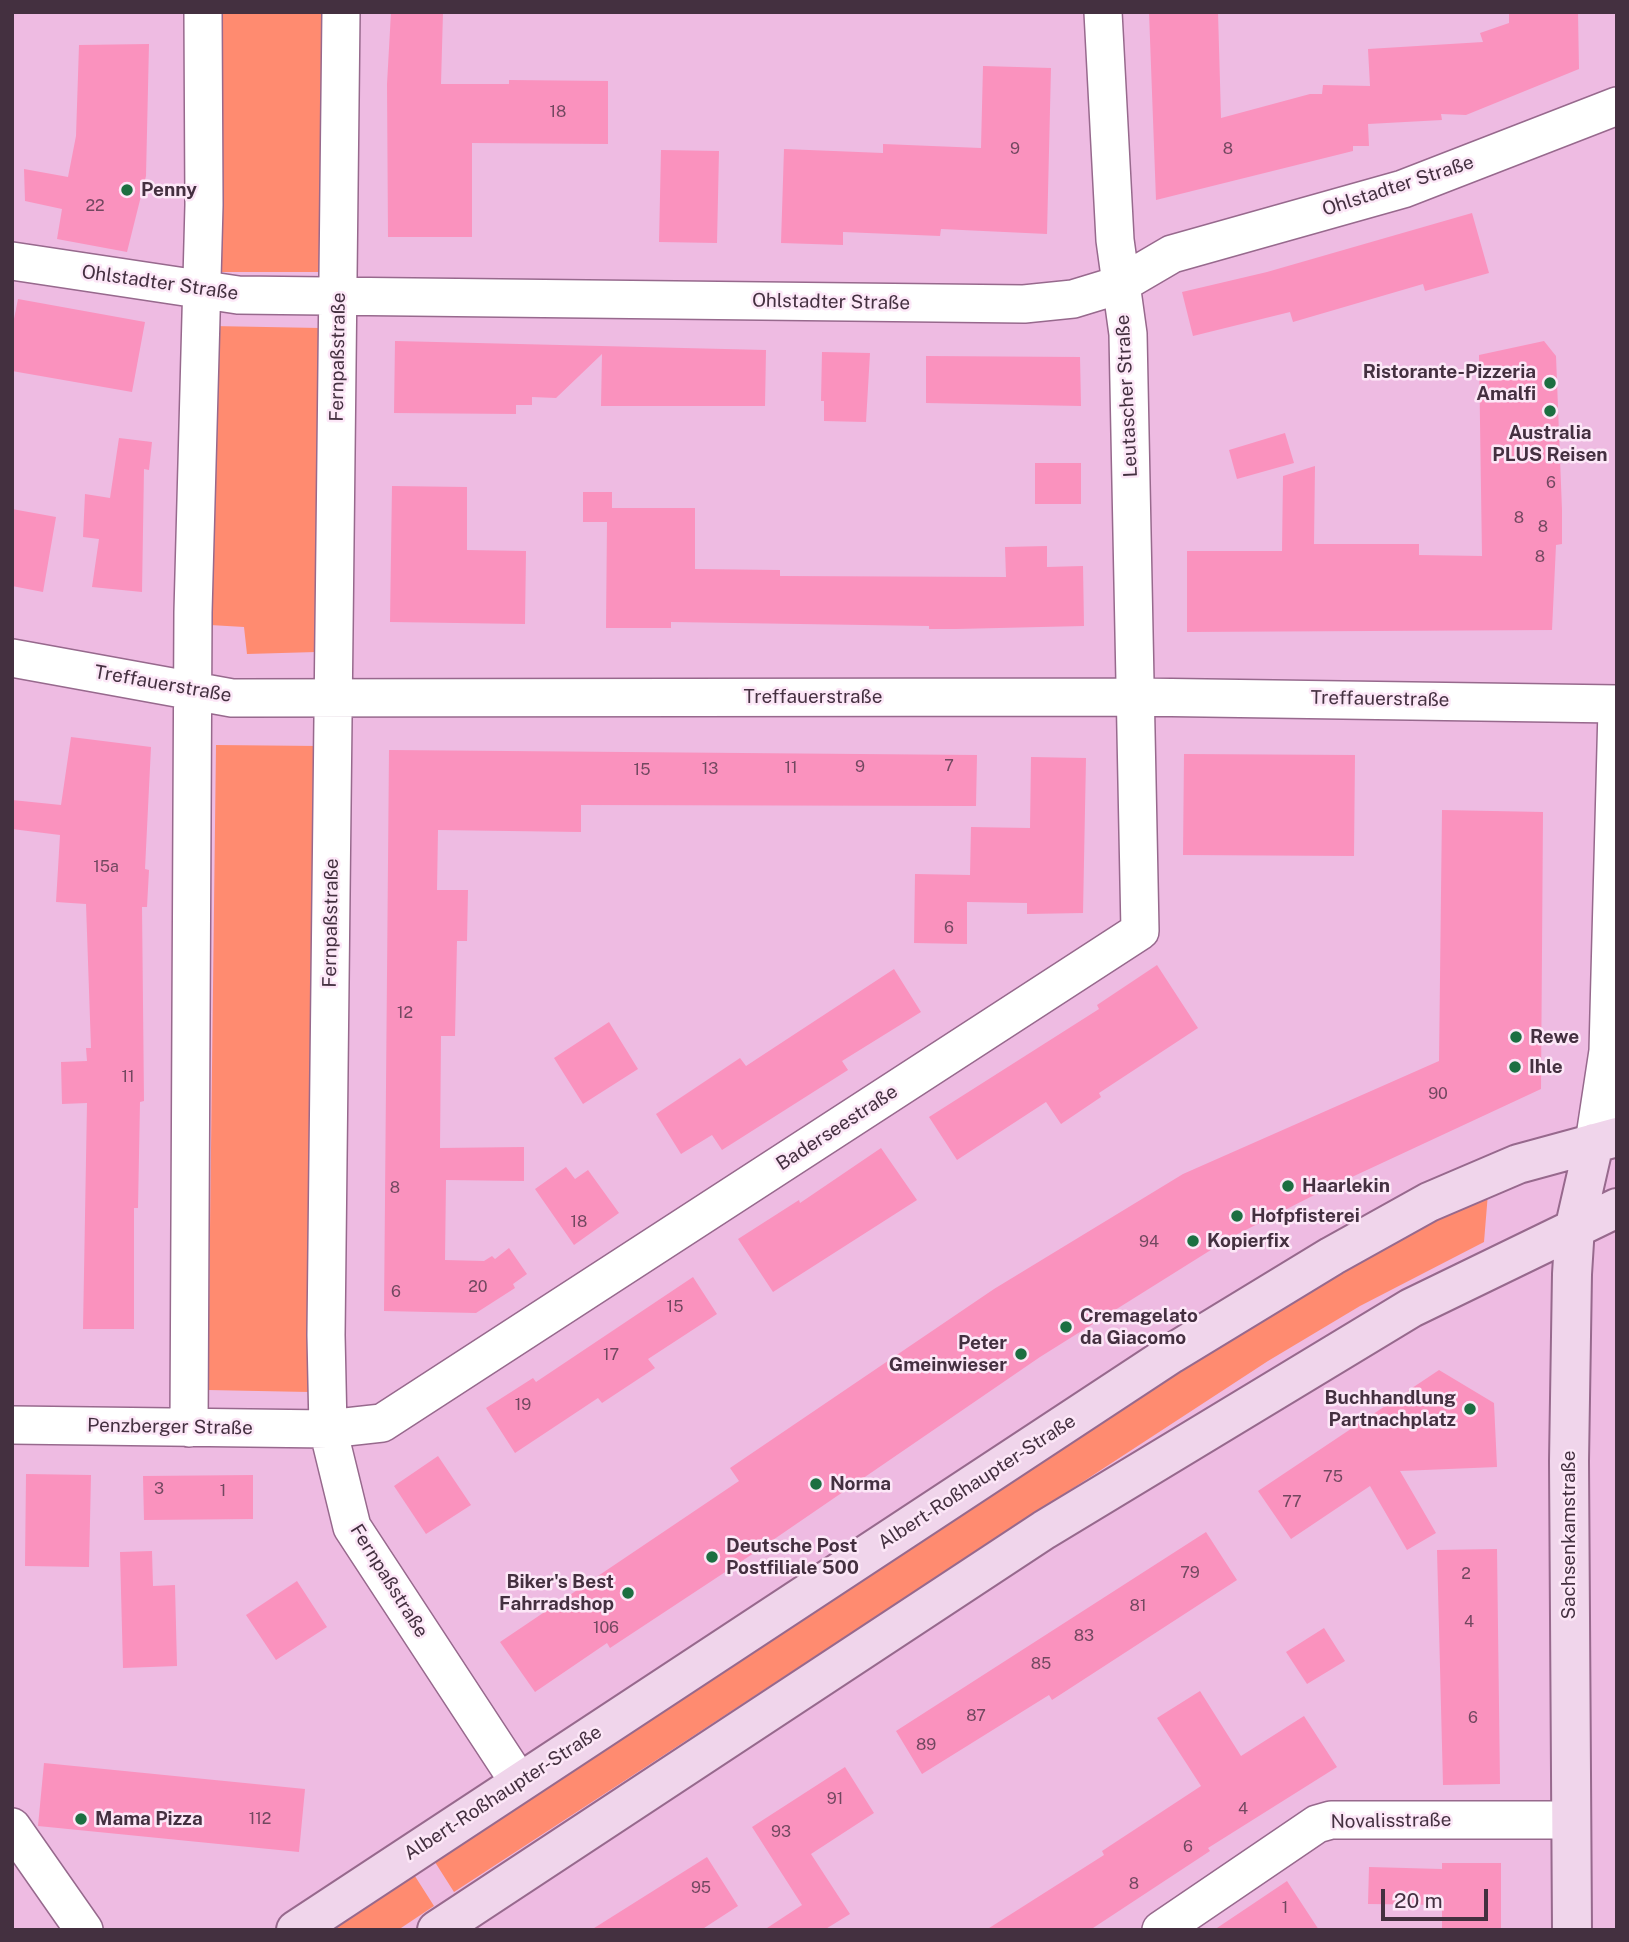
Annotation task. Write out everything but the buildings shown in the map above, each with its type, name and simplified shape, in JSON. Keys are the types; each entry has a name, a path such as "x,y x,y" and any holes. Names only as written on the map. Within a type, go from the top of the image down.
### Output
{"main road":[{"name":"Sachsenkamstraße","path":"1572,1930 1569,1461 1575,1227 1605,1140"},
{"name":"Albert-Roßhaupter-Straße","path":"296,1930 1171,1354 1332,1256 1429,1202 1518,1164 1605,1140"},
{"path":"437,1930 1044,1530 1410,1308 1617,1208"}],"street":[{"path":"189,1428 193,693 201,292 203,12"},
{"name":"Fernpaßstraße","path":"341,12 326,1335 328,1429 352,1527 519,1782"},
{"name":"Leutascher Straße","path":"1103,12 1119,285 1128,334 1137,697"},
{"name":"Ohlstadter Straße","path":"12,261 201,292 238,295 1024,304 1073,299 1119,285 1172,254 1403,189 1617,106"},
{"name":"Treffauerstraße","path":"12,658 232,698 1137,697 1617,706"},
{"name":"Baderseestraße","path":"328,1429 382,1423 1140,931 1137,697"},
{"path":"1605,1140 1617,706"},
{"name":"Penzberger Straße","path":"12,1425 328,1429"},
{"name":"Novalisstraße","path":"1161,1930 1317,1824 1331,1820 1571,1820"},
{"path":"13,1828 84,1930"}],"shaded area":[{"path":"220,12 324,12 321,272 217,272"},
{"path":"212,326 320,328 316,652 247,654 244,627 210,625"},
{"path":"216,745 318,746 309,1392 208,1390"},
{"path":"1488,1193 1484,1242 1360,1306 1268,1361 454,1892 433,1859 1171,1376 1409,1231"},
{"path":"413,1873 434,1906 398,1930 327,1930"}],"place":[{"name":"Penny","path":"127,190"},
{"name":"Ristorante-Pizzeria Amalfi","path":"1550,383"},
{"name":"Australia PLUS Reisen","path":"1550,411"},
{"name":"Rewe","path":"1516,1037"},
{"name":"Ihle","path":"1515,1067"},
{"name":"Haarlekin","path":"1288,1186"},
{"name":"Hofpfisterei","path":"1237,1216"},
{"name":"Kopierfix","path":"1193,1241"},
{"name":"Cremagelato da Giacomo","path":"1066,1327"},
{"name":"Peter Gmeinwieser","path":"1021,1354"},
{"name":"Buchhandlung Partnachplatz","path":"1470,1409"},
{"name":"Norma","path":"816,1484"},
{"name":"Deutsche Post Postfiliale 500","path":"712,1557"},
{"name":"Biker's Best Fahrradshop","path":"628,1593"},
{"name":"Mama Pizza","path":"81,1819"}]}
